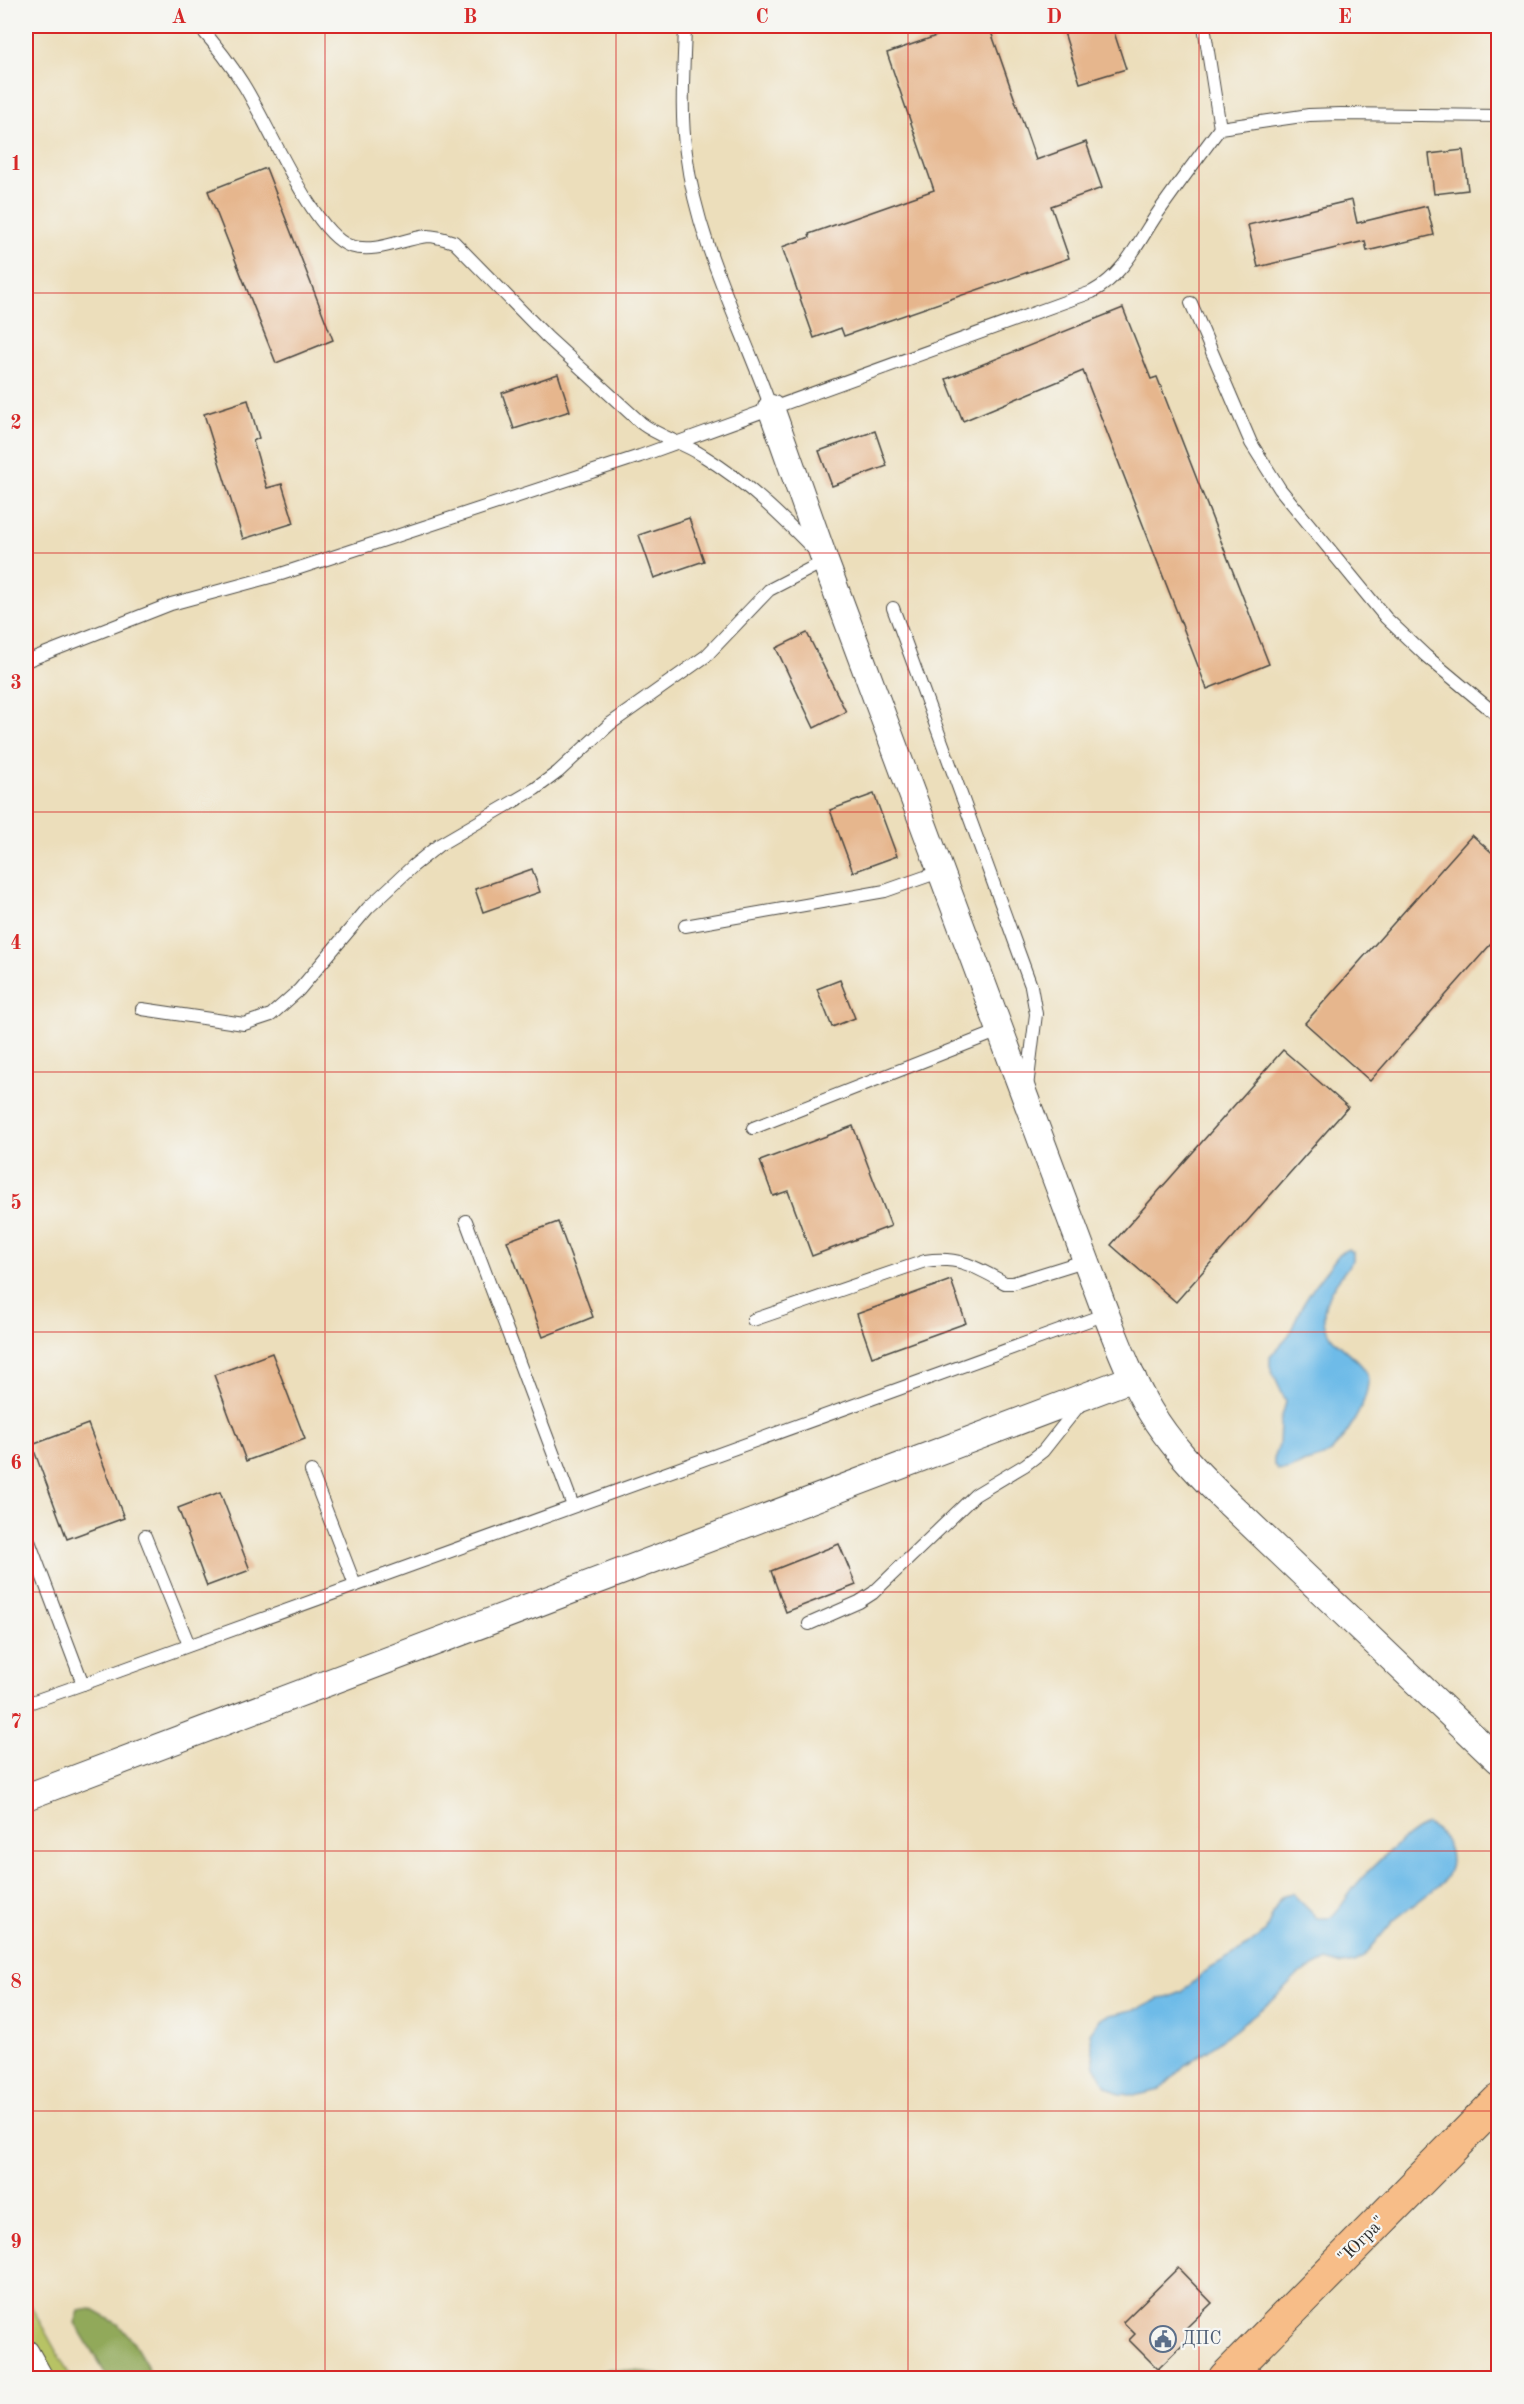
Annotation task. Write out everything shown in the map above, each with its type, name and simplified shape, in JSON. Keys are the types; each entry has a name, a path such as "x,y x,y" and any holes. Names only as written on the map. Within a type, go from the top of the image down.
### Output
{"highway":[{"name":"\"Югра\"","path":"1225,2379 1498,2101"}],"street":[{"path":"771,408 825,561 1002,1030 1106,1314 1133,1378 1150,1411 1170,1440 1221,1497 1498,1760"},
{"path":"26,1797 1133,1378"},
{"path":"26,2354 40,2379"}],"lane":[{"path":"142,1009 244,1024 272,1015 299,990 368,908 413,866 447,840 536,789 610,724 706,656 769,590 825,561 760,495 702,455 678,441 656,434 640,423 547,337 454,242 440,237 427,236 372,248 351,246 338,240 322,223 280,154 244,85 199,26"},
{"path":"685,26 686,152 694,198 713,263 771,408"},
{"path":"1204,26 1220,128"},
{"path":"26,661 171,604 281,574 640,456 1092,292 1105,286 1124,267 1160,209 1220,128 1309,115 1498,116"},
{"path":"1191,303 1251,443 1281,489 1386,618 1426,656 1498,716"},
{"path":"893,608 1031,986 1036,1014 1026,1097"},
{"path":"685,926 885,891 942,871"},
{"path":"753,1128 1002,1030"},
{"path":"466,1221 573,1506"},
{"path":"753,1320 925,1261 944,1258 958,1260 1005,1283 1013,1283 1087,1260"},
{"path":"26,1704 1106,1314"},
{"path":"808,1624 859,1602 873,1593 975,1495 1025,1465 1043,1451 1086,1395"},
{"path":"310,1471 355,1585"},
{"path":"26,1533 83,1684"},
{"path":"145,1536 189,1645"}],"green space":[{"path":"26,2297 71,2378 26,2378"},
{"path":"91,2309 118,2324 133,2342 154,2378 108,2378 75,2323 79,2311"},
{"path":"609,2369 647,2372 671,2378 586,2378"}],"water":[{"path":"1348,1249 1353,1252 1353,1260 1329,1296 1324,1320 1332,1337 1362,1366 1368,1382 1367,1391 1353,1423 1332,1450 1325,1456 1294,1468 1278,1470 1274,1465 1274,1458 1279,1445 1280,1423 1286,1402 1270,1367 1270,1357 1288,1337 1302,1306 1316,1284 1340,1253"},
{"path":"1427,1824 1435,1829 1450,1850 1451,1859 1447,1875 1442,1883 1393,1921 1366,1954 1355,1963 1341,1965 1327,1960 1298,1975 1273,2000 1185,2065 1160,2090 1138,2095 1120,2094 1106,2086 1095,2066 1090,2033 1100,2019 1141,2008 1158,1999 1182,1992 1211,1967 1243,1949 1265,1932 1283,1895 1292,1893 1317,1918 1330,1918 1341,1907 1356,1885 1380,1860"}],"building":[{"path":"965,26 989,26 1036,160 1086,142 1102,188 1051,206 1069,258 844,336 841,328 814,338 782,247 810,237 809,234 934,190 887,53"},
{"path":"1062,26 1112,26 1126,69 1080,83"},
{"path":"1463,150 1468,190 1434,194 1429,154"},
{"path":"266,168 333,340 276,363 208,191"},
{"path":"1352,200 1357,223 1427,206 1434,235 1367,251 1365,241 1258,267 1248,225"},
{"path":"1123,308 1151,379 1157,377 1269,664 1207,689 1083,371 963,421 946,379"},
{"path":"558,374 570,411 514,429 502,393"},
{"path":"248,400 259,438 253,441 267,488 282,484 294,523 243,539 204,414"},
{"path":"875,431 887,466 832,486 819,451"},
{"path":"689,518 704,561 654,578 639,535"},
{"path":"807,633 846,712 814,728 776,648"},
{"path":"874,794 897,856 853,872 830,810"},
{"path":"1472,835 1498,858 1498,936 1370,1081 1305,1023"},
{"path":"532,869 540,892 483,912 475,889"},
{"path":"840,980 855,1018 832,1027 817,989"},
{"path":"1283,1050 1348,1107 1176,1302 1111,1245"},
{"path":"853,1126 891,1226 812,1256 788,1191 773,1196 760,1161"},
{"path":"558,1222 593,1317 543,1337 507,1241"},
{"path":"951,1280 966,1323 872,1357 857,1314"},
{"path":"272,1353 305,1439 246,1461 214,1375"},
{"path":"88,1424 124,1518 67,1539 32,1445"},
{"path":"220,1492 250,1570 207,1586 178,1508"},
{"path":"839,1544 856,1585 786,1612 771,1571"},
{"path":"1178,2268 1212,2303 1184,2330 1191,2337 1158,2369 1129,2340 1135,2334 1123,2322"}],"place":[{"name":"ДПС","path":"1163,2339"}]}
